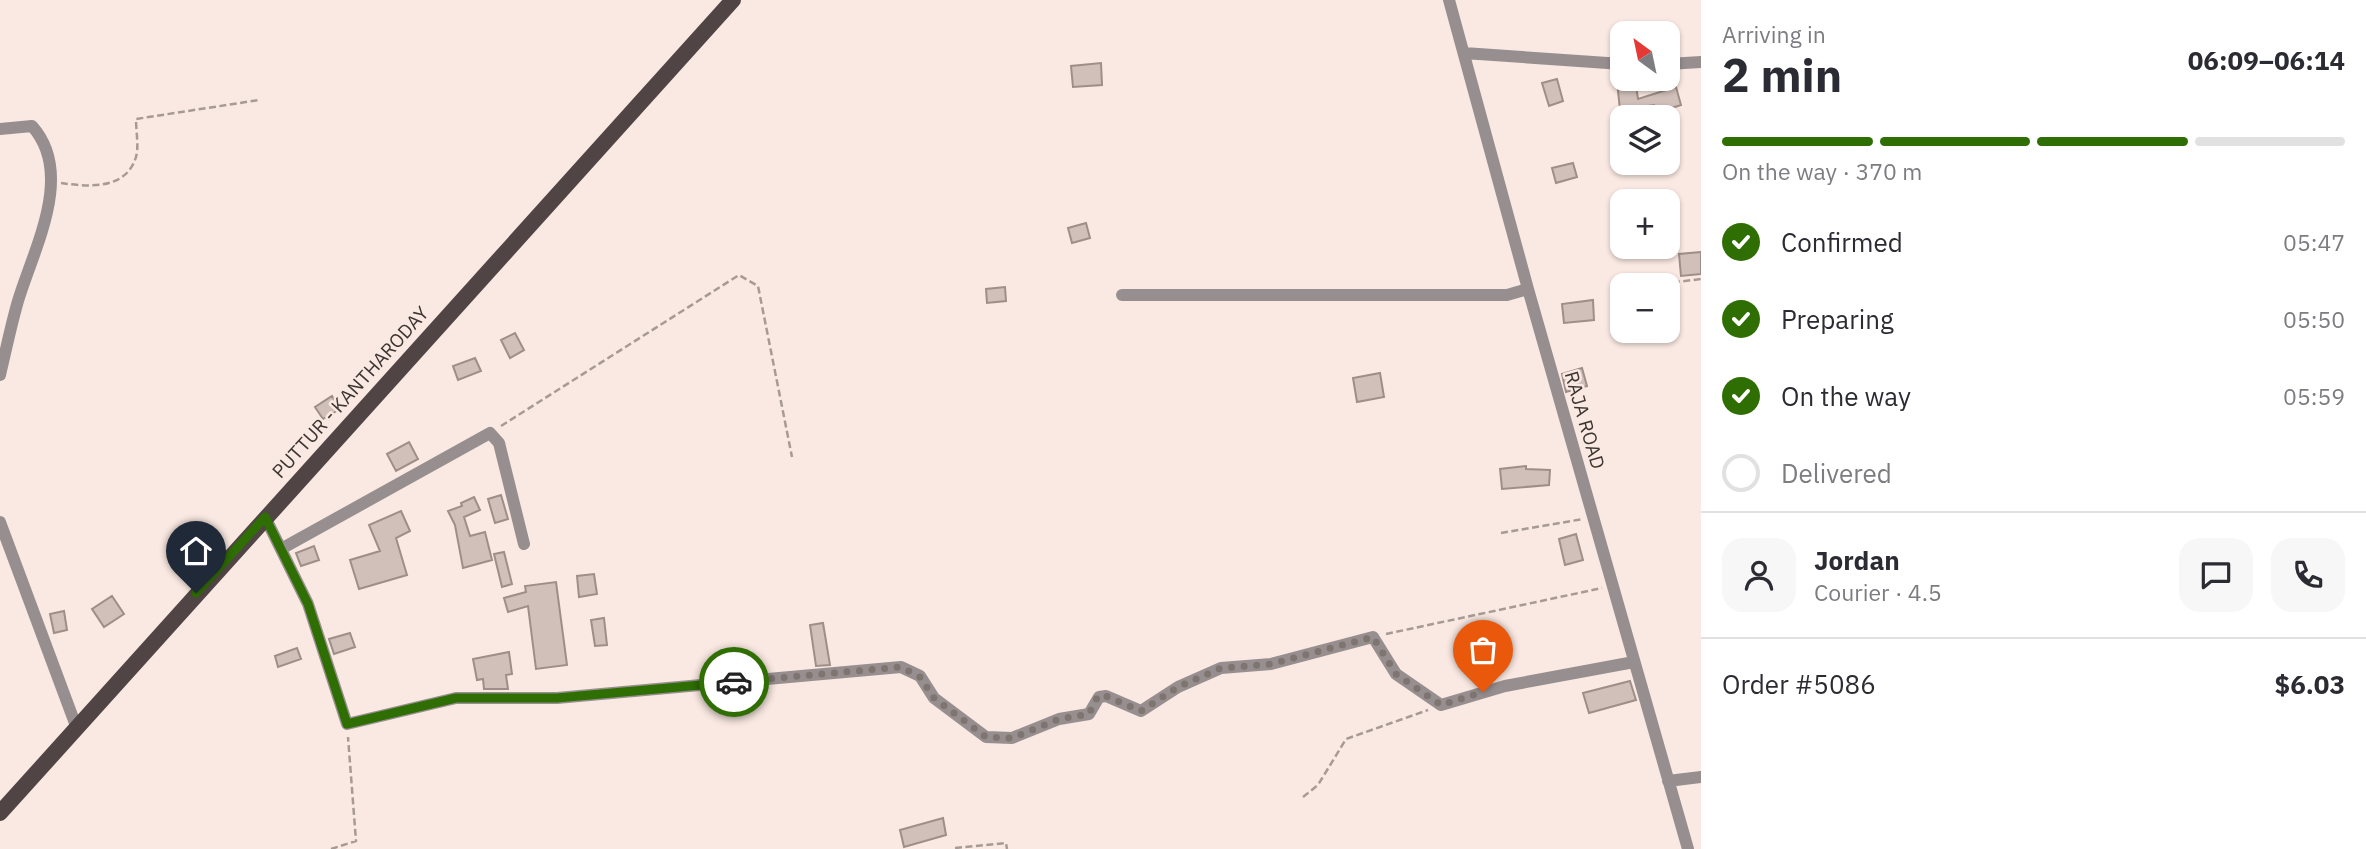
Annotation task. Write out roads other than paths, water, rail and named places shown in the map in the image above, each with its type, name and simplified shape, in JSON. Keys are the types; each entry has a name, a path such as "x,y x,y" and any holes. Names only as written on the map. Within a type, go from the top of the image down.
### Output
{"main road":[{"name":"PUTTUR - KANTHARODAY","path":"0,813 733,0"}],"street":[{"name":"RAJA ROAD","path":"1450,0 1528,289 1688,849"},
{"path":"1464,53 1610,63"},
{"path":"1680,63 1701,62"},
{"path":"0,129 32,125 43,138 51,182 48,209 18,302 0,375"},
{"path":"1122,295 1507,295 1528,289"},
{"path":"281,549 490,433 499,443 524,544"},
{"path":"265,517 308,604 347,724 456,698 557,698 901,667 920,677 934,698 986,737 1012,738 1059,719 1089,714 1098,696 1106,696 1141,711 1178,687 1221,668 1271,664 1373,637 1396,674 1441,705 1504,686 1634,663"},
{"path":"0,522 76,726"},
{"path":"1668,781 1701,777"}]}
